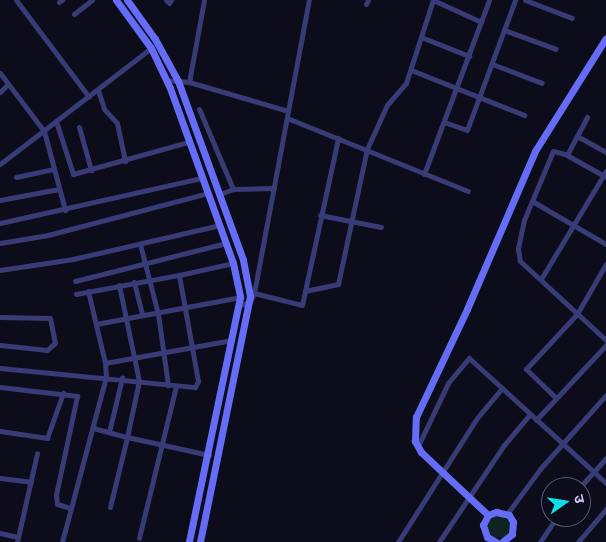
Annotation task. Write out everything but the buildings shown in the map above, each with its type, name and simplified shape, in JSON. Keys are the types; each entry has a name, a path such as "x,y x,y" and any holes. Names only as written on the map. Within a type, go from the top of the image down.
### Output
{"street":[{"path":"16,0 89,97"},
{"path":"74,14 92,0"},
{"path":"116,0 150,48 166,80 233,262 240,301 210,455 189,542"},
{"path":"126,0 155,38 178,80 244,260 250,302"},
{"path":"166,0 169,3 171,0"},
{"path":"189,82 204,0"},
{"path":"200,542 250,302 254,293 309,0"},
{"path":"305,291 338,284 367,149 387,105 402,90 411,70 433,0 481,22"},
{"path":"424,174 489,0"},
{"path":"444,122 467,130 516,0"},
{"path":"525,0 572,18"},
{"path":"504,30 556,49"},
{"path":"421,37 469,56"},
{"path":"488,516 442,473 418,446 414,430 416,417 468,309 535,152 606,38"},
{"path":"0,164 150,48"},
{"path":"492,64 542,83"},
{"path":"411,70 524,115"},
{"path":"0,73 44,131 65,210"},
{"path":"166,80 189,82 288,111"},
{"path":"0,92 8,84"},
{"path":"98,90 104,108 116,123 125,161"},
{"path":"199,109 233,189"},
{"path":"566,155 587,117"},
{"path":"287,118 468,191"},
{"path":"56,121 70,172 91,170 188,142"},
{"path":"79,127 91,170"},
{"path":"578,136 606,152"},
{"path":"254,293 302,305 338,138"},
{"path":"541,279 571,224 605,175 566,155 553,151 532,201 519,240 520,260 606,340"},
{"path":"16,177 54,169"},
{"path":"0,222 65,210 202,178"},
{"path":"220,194 233,189 274,188"},
{"path":"0,200 60,189"},
{"path":"0,243 48,235 208,193"},
{"path":"532,201 606,244"},
{"path":"320,215 381,228"},
{"path":"0,270 73,260 220,225"},
{"path":"75,281 226,243"},
{"path":"140,244 158,314 168,385"},
{"path":"76,294 233,262"},
{"path":"556,398 526,369 577,314 606,264"},
{"path":"0,368 122,378 176,386 197,386 193,348 179,274"},
{"path":"134,282 142,315"},
{"path":"110,507 139,382 119,286"},
{"path":"62,542 106,377 105,362 88,291"},
{"path":"96,324 142,315 240,301 250,302"},
{"path":"0,316 50,318 54,343 47,350 0,345"},
{"path":"105,362 232,340"},
{"path":"536,420 606,345"},
{"path":"418,446 448,384 469,358 606,483"},
{"path":"109,432 122,378"},
{"path":"139,538 176,386"},
{"path":"0,387 63,393 78,398 56,495 57,504 70,508"},
{"path":"398,542 478,418 502,388"},
{"path":"0,431 47,438 63,393"},
{"path":"507,514 563,443 606,395"},
{"path":"439,542 468,496 530,414"},
{"path":"93,428 210,455"},
{"path":"0,533 18,539 37,454"},
{"path":"589,477 606,458"},
{"path":"0,478 31,482"},
{"path":"578,542 606,509"},
{"path":"491,541 484,525 488,516 496,512 507,514 513,522 510,536 502,542"},
{"path":"540,542 550,527"},
{"path":"510,536 518,542"}],"green space":[{"path":"499,516 507,519 510,527 507,535 499,538 491,535 488,527 491,519"}]}
